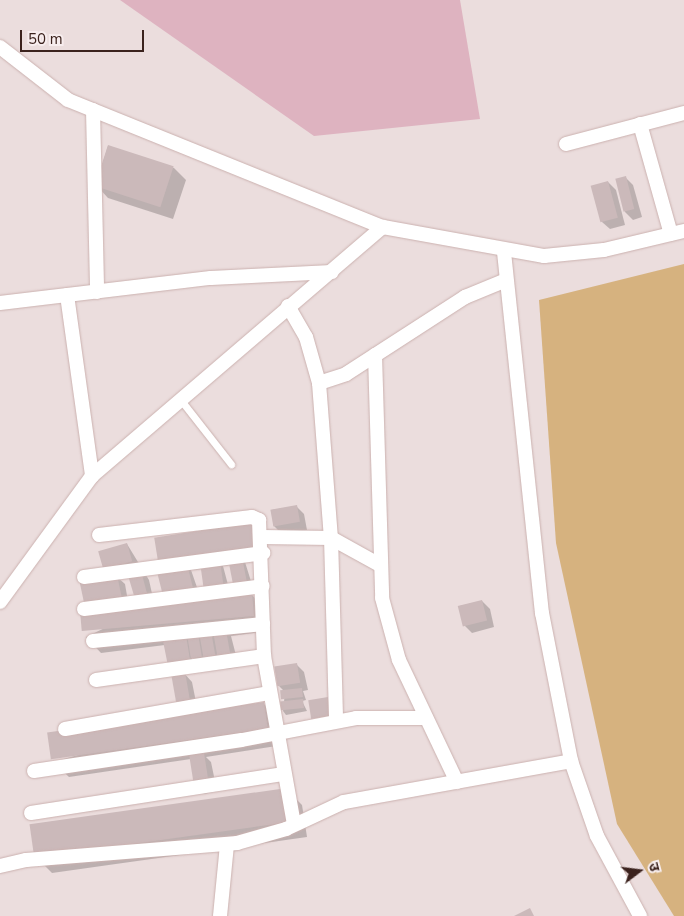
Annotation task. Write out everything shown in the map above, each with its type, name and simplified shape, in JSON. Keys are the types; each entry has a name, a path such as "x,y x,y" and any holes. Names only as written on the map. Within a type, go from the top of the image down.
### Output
{"street":[{"path":"0,46 68,100 383,228 504,252 544,256 604,250 677,232 640,124"},
{"path":"93,110 97,292"},
{"path":"566,144 684,114"},
{"path":"0,602 92,476 288,306 332,272 383,228"},
{"path":"504,252 542,613 571,761 597,836 640,916"},
{"path":"0,303 211,278 332,272"},
{"path":"318,383 346,374 465,297 506,280"},
{"path":"67,295 92,476"},
{"path":"288,306 306,337 318,383 331,538 336,721"},
{"path":"375,355 382,501 380,566 388,628 426,718 457,782"},
{"path":"99,535 252,517 259,520 263,552 264,656 276,735 294,824"},
{"path":"262,537 331,538 380,566"},
{"path":"84,577 263,552"},
{"path":"84,609 263,586"},
{"path":"93,641 263,624"},
{"path":"96,680 264,656"},
{"path":"65,729 270,693"},
{"path":"34,771 276,735 336,721 383,716 426,718"},
{"path":"0,866 26,860 227,844 262,838 344,802 571,761"},
{"path":"31,813 284,774"},
{"path":"220,916 227,844"}],"lane":[{"path":"180,399 231,464"}],"shaded area":[{"path":"120,0 460,0 480,119 314,136"},
{"path":"684,264 684,916 674,916 617,824 556,543 539,300"}],"building":[{"path":"108,145 174,166 160,207 95,186"},
{"path":"626,176 634,209 624,212 615,179"},
{"path":"608,181 618,218 600,222 591,186"},
{"path":"297,505 300,522 273,526 270,510"},
{"path":"253,522 257,547 158,562 154,538"},
{"path":"127,543 132,561 103,570 98,551"},
{"path":"242,557 247,583 233,585 228,560"},
{"path":"220,561 224,588 204,591 200,564"},
{"path":"187,564 193,588 163,596 157,571"},
{"path":"141,571 148,597 135,599 127,572"},
{"path":"117,575 122,599 85,607 80,583"},
{"path":"252,592 254,616 82,631 80,607"},
{"path":"482,600 487,620 463,626 458,606"},
{"path":"226,630 231,659 218,661 213,632"},
{"path":"211,631 216,658 204,660 199,633"},
{"path":"198,633 202,657 191,658 187,635"},
{"path":"174,634 176,644 175,636 186,635 190,660 168,666 162,636"},
{"path":"297,663 300,683 277,686 274,667"},
{"path":"185,672 190,700 176,702 171,674"},
{"path":"302,688 303,697 281,699 280,690"},
{"path":"328,697 331,716 311,719 308,700"},
{"path":"303,699 304,708 281,710 280,701"},
{"path":"264,702 268,729 51,759 47,732"},
{"path":"204,753 209,784 194,786 189,755"},
{"path":"287,788 292,822 34,858 30,824"},
{"path":"530,908 534,916 514,916"}]}
